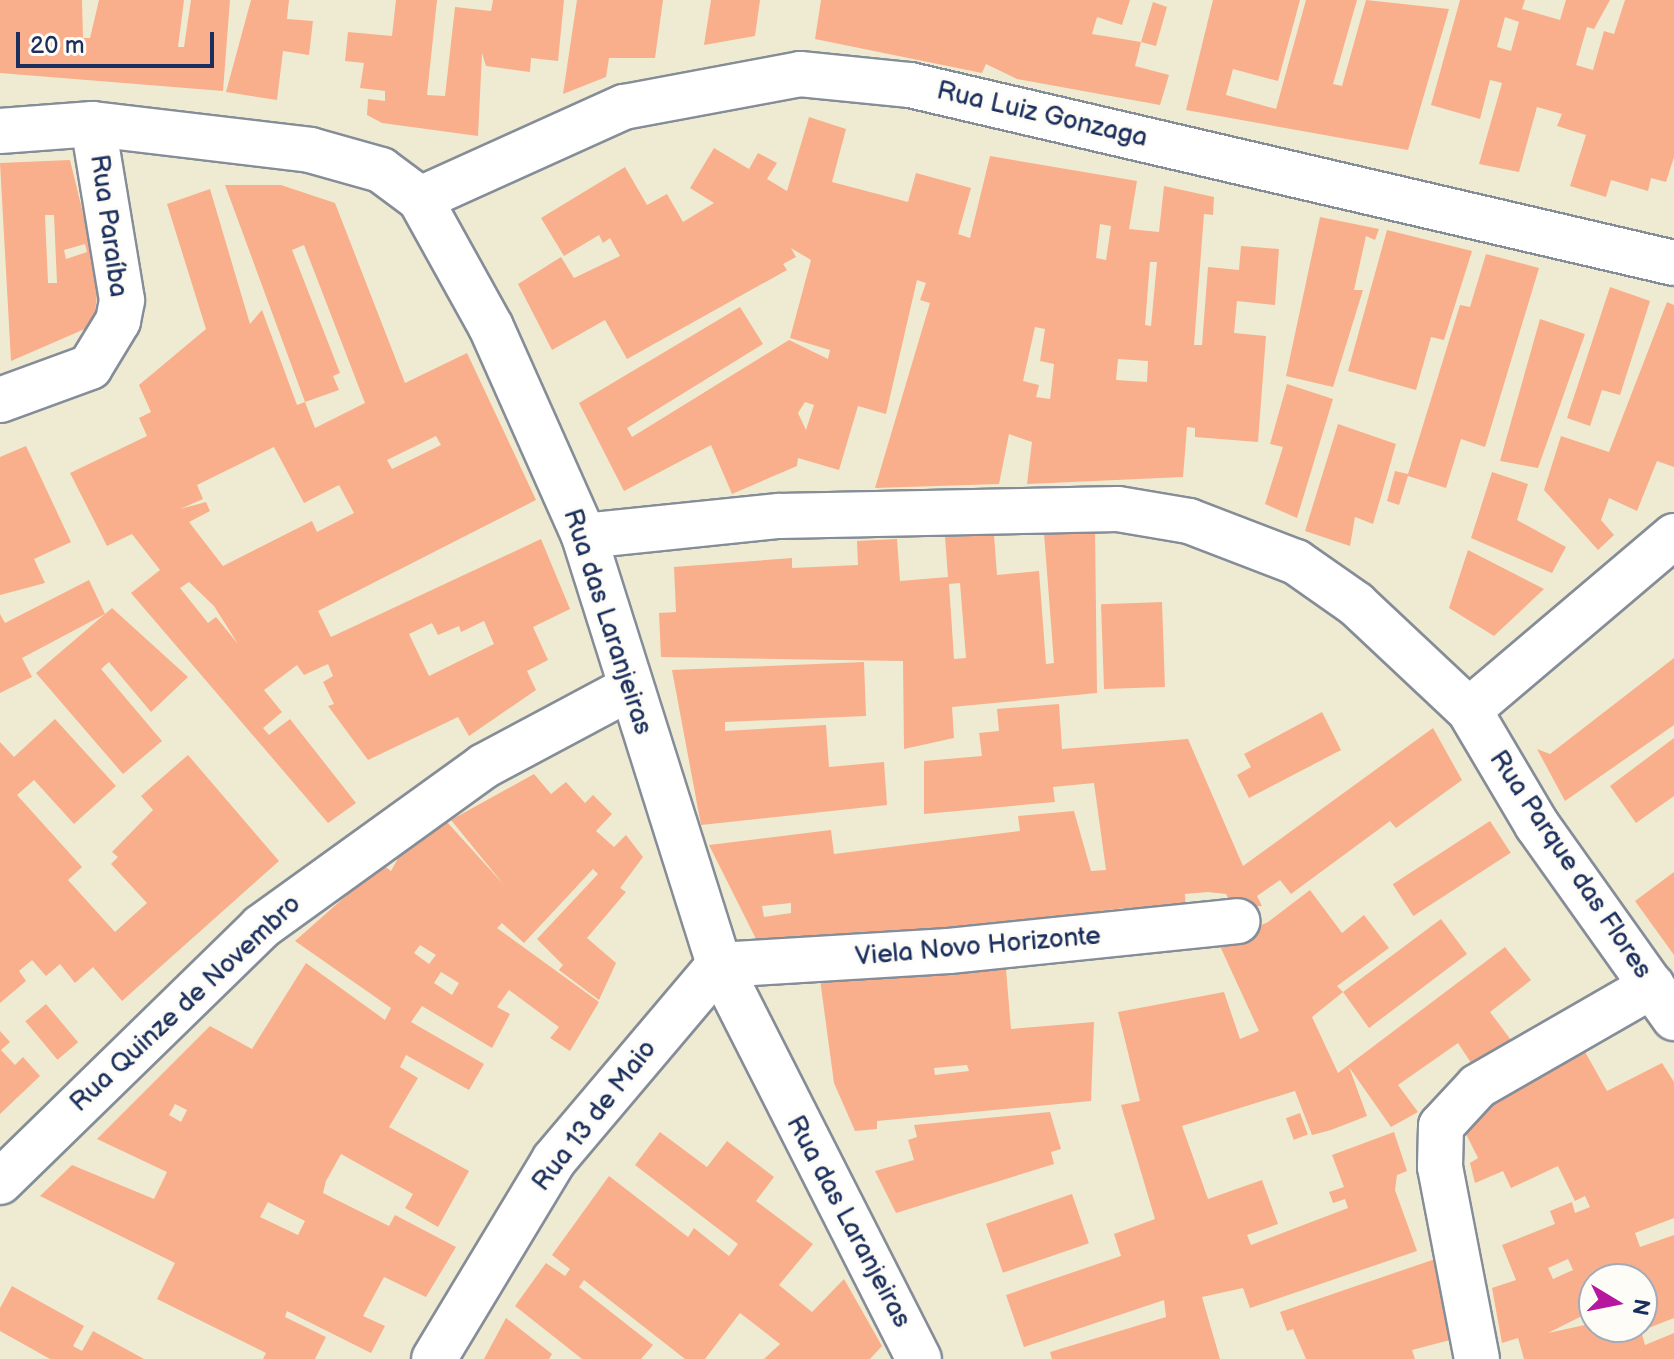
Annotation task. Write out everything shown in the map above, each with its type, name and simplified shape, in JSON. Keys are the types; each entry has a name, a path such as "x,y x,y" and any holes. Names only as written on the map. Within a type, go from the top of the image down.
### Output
{"street":[{"name":"Rua Luiz Gonzaga","path":"420,199 624,107 800,74 910,85 1674,263"},
{"path":"0,131 93,124 350,159 420,199"},
{"name":"Rua Paraíba","path":"0,400 90,367 118,321 122,300 93,124"},
{"name":"Rua das Laranjeiras","path":"420,199 491,327 584,536 628,689 719,965 919,1359"},
{"name":"Rua Parque das Flores","path":"584,536 794,515 1118,509 1189,521 1296,562 1356,604 1469,710 1537,825 1663,1002"},
{"path":"1469,710 1674,536"},
{"name":"Rua Quinze de Novembro","path":"0,1182 261,927 484,766 628,689"},
{"name":"Viela Novo Horizonte","path":"719,965 949,951 1237,921"},
{"name":"Rua 13 de Maio","path":"434,1359 554,1160 719,965"},
{"path":"1477,1359 1440,1167 1441,1126 1478,1086 1663,1002"}],"building":[{"path":"0,0 82,0 83,38 90,38 99,0 184,0 178,47 184,47 191,0 230,0 223,91 0,73"},
{"path":"251,0 289,0 287,19 313,21 309,55 283,51 277,100 226,92"},
{"path":"396,0 437,0 427,95 445,96 455,7 491,11 493,0 564,0 558,61 531,58 530,72 486,66 482,53 478,136 382,123 367,115 368,99 385,101 385,91 360,88 364,63 345,61 348,32 392,36"},
{"path":"577,0 663,0 655,58 609,58 606,77 563,94"},
{"path":"711,0 760,0 755,36 704,45"},
{"path":"821,0 1130,0 1122,25 1097,17 1092,34 1141,42 1135,66 1169,75 1160,105 1017,79 986,64 982,73 815,39"},
{"path":"1213,0 1300,0 1278,81 1233,69 1226,95 1276,109 1306,0 1357,0 1333,84 1342,86 1366,0 1449,9 1408,150 1186,110"},
{"path":"1460,0 1525,0 1522,9 1560,20 1566,0 1610,0 1594,29 1587,27 1576,65 1593,70 1604,31 1614,34 1625,0 1674,0 1674,157 1666,182 1651,178 1648,191 1611,180 1606,197 1570,186 1586,135 1557,126 1562,114 1537,107 1519,172 1479,164 1502,83 1490,80 1480,119 1431,105","holes":["1505,17 1519,22 1511,51 1497,47"]},
{"path":"1153,2 1167,7 1156,46 1141,42"},
{"path":"809,117 846,129 832,182 908,202 916,173 971,188 958,234 970,238 990,156 1137,181 1129,229 1159,232 1164,186 1214,197 1213,215 1204,214 1194,345 1202,345 1208,267 1239,270 1241,246 1279,249 1275,305 1237,301 1234,333 1266,336 1258,442 1195,437 1195,428 1187,427 1183,477 1027,484 1032,442 1009,434 999,484 875,488 930,303 920,300 926,283 917,280 886,414 858,406 839,470 798,458 797,466 732,494 711,445 624,491 579,403 740,307 763,344 627,428 632,437 789,340 828,359 830,350 790,338 811,260 791,248 796,257 783,264 787,270 627,359 605,320 552,350 518,284 561,257 574,278 620,256 610,238 603,243 599,235 564,256 541,218 625,167 647,205 667,194 683,222 714,203 690,188 714,148 749,169 758,153 777,163 767,179 787,191","holes":["1100,224 1111,226 1106,260 1096,258","1150,262 1157,262 1151,326 1145,325","1035,327 1045,329 1040,361 1054,364 1050,399 1036,397 1039,385 1023,381","1118,359 1148,361 1147,382 1116,380","805,402 814,405 806,430 798,413"]},
{"path":"70,160 99,279 95,312 87,328 11,361 0,163","holes":["45,215 54,215 57,283 48,283","85,244 87,252 66,259 64,250"]},
{"path":"225,185 281,185 335,203 405,383 467,353 536,500 318,611 331,637 541,539 570,609 533,627 548,660 527,671 536,690 469,736 458,717 368,760 328,706 334,704 323,682 333,676 328,664 304,675 297,665 264,690 282,712 263,728 269,735 290,719 356,803 328,823 131,593 160,570 132,534 107,546 70,473 147,436 139,418 151,412 139,385 206,329 167,204 210,189 250,324 262,310 297,405 305,402","holes":["304,245 365,403 315,428 305,402 339,390 333,376 340,373 292,250","436,436 441,445 392,469 387,460","274,447 304,503 339,485 354,513 317,532 312,521 223,566 189,522 210,511 206,502 180,509 203,499 197,485","189,582 214,606 238,644 216,617 208,623 180,588","484,621 494,644 429,676 409,634 432,623 438,635 459,626 461,632"]},
{"path":"1320,217 1379,229 1375,240 1366,236 1354,290 1363,290 1333,387 1286,376"},
{"path":"1387,230 1472,251 1444,340 1431,337 1416,390 1348,371"},
{"path":"1486,254 1539,268 1485,447 1461,439 1446,488 1408,476 1399,505 1387,501 1395,471 1408,474 1460,305 1470,307"},
{"path":"1610,287 1650,301 1620,395 1602,390 1590,426 1567,418"},
{"path":"1667,302 1674,305 1674,467 1657,461 1637,511 1609,498 1601,520 1614,535 1598,550 1544,490 1561,436 1609,452"},
{"path":"1540,319 1585,334 1538,468 1500,461"},
{"path":"1287,384 1333,399 1297,518 1265,504 1283,447 1270,444"},
{"path":"1338,424 1396,444 1373,524 1355,517 1350,546 1305,531"},
{"path":"26,446 71,542 34,559 45,583 0,595 0,457"},
{"path":"1492,472 1528,484 1517,520 1566,547 1552,573 1471,538"},
{"path":"1095,530 1097,693 952,707 954,738 904,749 903,661 661,657 659,613 676,612 674,567 792,558 792,568 858,565 857,541 897,539 900,581 948,577 945,537 994,535 997,575 1039,571 1046,664 1054,663 1044,533","holes":["960,583 966,658 954,659 949,584"]},
{"path":"1468,550 1544,589 1494,636 1449,608"},
{"path":"89,580 105,614 22,658 32,677 0,693 0,614 5,623"},
{"path":"1162,602 1165,687 1104,689 1101,604"},
{"path":"112,608 188,677 151,712 109,662 101,669 162,741 123,774 36,673"},
{"path":"1674,658 1674,725 1565,801 1537,749 1550,754"},
{"path":"864,662 866,716 725,722 725,731 826,725 829,767 884,762 887,805 701,825 672,670"},
{"path":"1059,704 1062,749 1188,739 1243,866 1433,728 1462,780 1396,828 1390,821 1291,894 1280,880 1257,896 1262,906 1233,908 1226,894 1185,894 1186,913 1126,918 1125,908 1066,915 1067,923 762,951 709,845 831,830 834,854 1020,831 1018,816 1074,811 1091,871 1106,870 1094,783 1053,787 1055,802 924,814 924,761 982,756 979,733 999,731 997,709","holes":["791,903 791,913 764,917 762,906"]},
{"path":"1322,712 1341,750 1249,798 1237,775 1251,767 1244,754"},
{"path":"55,719 116,786 74,824 34,780 17,795 82,867 68,880 115,932 147,903 111,864 118,857 112,852 153,810 141,796 188,755 279,861 122,1001 93,967 75,983 60,964 46,976 32,960 19,971 26,981 0,1003 0,742 14,757"},
{"path":"1674,738 1674,796 1636,823 1610,786"},
{"path":"534,774 551,794 566,782 585,803 593,795 612,814 596,831 614,847 626,835 643,857 620,888 626,892 587,938 616,963 599,1000 559,970 563,965 537,939 598,874 593,869 524,943 502,923 497,928 599,1002 570,1051 550,1038 559,1027 509,990 497,1007 510,1014 492,1048 422,1006 411,1022 484,1064 469,1090 406,1055 400,1067 418,1078 389,1127 469,1171 438,1227 405,1208 413,1194 341,1154 323,1193 389,1226 395,1215 456,1247 426,1297 384,1277 363,1316 385,1326 371,1353 287,1311 285,1317 326,1337 315,1359 263,1359 266,1353 157,1299 175,1263 40,1196 72,1165 154,1199 167,1172 97,1139 210,1026 252,1049 306,963 385,1020 391,1008 295,941 382,864 391,871 406,844 447,822 504,885 451,820","holes":["420,945 436,955 429,964 414,953","441,972 459,983 452,995 434,983","175,1104 187,1110 181,1122 169,1115","268,1202 305,1221 298,1235 260,1217"]},
{"path":"1490,821 1511,853 1413,916 1393,884"},
{"path":"1674,872 1674,955 1635,901"},
{"path":"1310,890 1342,933 1364,915 1389,948 1337,986 1343,992 1312,1017 1338,1073 1505,947 1531,980 1490,1012 1511,1040 1475,1069 1458,1043 1398,1085 1418,1112 1391,1127 1349,1067 1367,1116 1331,1130 1312,1135 1295,1091 1182,1126 1208,1199 1262,1180 1278,1224 1247,1235 1251,1245 1348,1208 1345,1199 1333,1203 1329,1192 1344,1187 1332,1155 1394,1132 1407,1171 1397,1175 1395,1190 1417,1251 1250,1308 1243,1288 1202,1297 1220,1359 1052,1359 1050,1352 1166,1317 1164,1300 1024,1347 1006,1295 1121,1256 1114,1234 1155,1219 1121,1105 1140,1101 1118,1012 1224,992 1240,1039 1259,1031 1219,944 1268,922"},
{"path":"1441,919 1467,954 1369,1028 1343,992"},
{"path":"1005,957 1011,1029 1094,1022 1091,1101 877,1121 877,1129 855,1131 834,1083 819,972","holes":["967,1065 969,1071 935,1075 934,1068"]},
{"path":"46,1004 78,1042 57,1060 25,1021"},
{"path":"0,1031 10,1042 1,1050 15,1065 23,1057 40,1076 0,1114"},
{"path":"1584,1050 1607,1091 1662,1063 1674,1082 1674,1218 1635,1233 1640,1247 1674,1235 1674,1318 1658,1324 1658,1263 1578,1263 1578,1318 1548,1333 1578,1326 1578,1343 1645,1345 1658,1343 1658,1340 1674,1333 1674,1359 1524,1359 1518,1338 1502,1343 1492,1288 1516,1280 1502,1245 1555,1224 1550,1211 1572,1202 1575,1213 1590,1207 1585,1196 1575,1201 1558,1166 1511,1188 1503,1171 1475,1183 1470,1163 1478,1158 1458,1118","holes":["1568,1259 1573,1270 1553,1279 1548,1268"]},
{"path":"1050,1112 1061,1149 1051,1152 1054,1164 896,1213 875,1171 914,1160 908,1140 917,1137 914,1125"},
{"path":"1300,1113 1308,1135 1294,1140 1286,1118"},
{"path":"660,1132 707,1167 727,1141 774,1177 756,1201 813,1244 779,1285 812,1312 844,1279 882,1346 870,1359 764,1359 780,1344 740,1313 705,1359 685,1359 584,1280 579,1287 653,1345 641,1359 582,1359 515,1306 546,1263 565,1276 570,1269 552,1255 609,1176 688,1237 694,1228 729,1256 738,1244 635,1165"},
{"path":"1072,1194 1089,1243 1003,1273 986,1224"},
{"path":"1450,1254 1454,1339 1412,1350 1415,1359 1306,1359 1293,1329 1287,1331 1280,1312"},
{"path":"12,1286 84,1326 73,1346 82,1351 93,1331 144,1359 50,1359 0,1331 0,1308"},
{"path":"506,1318 552,1354 549,1359 484,1359"}]}
